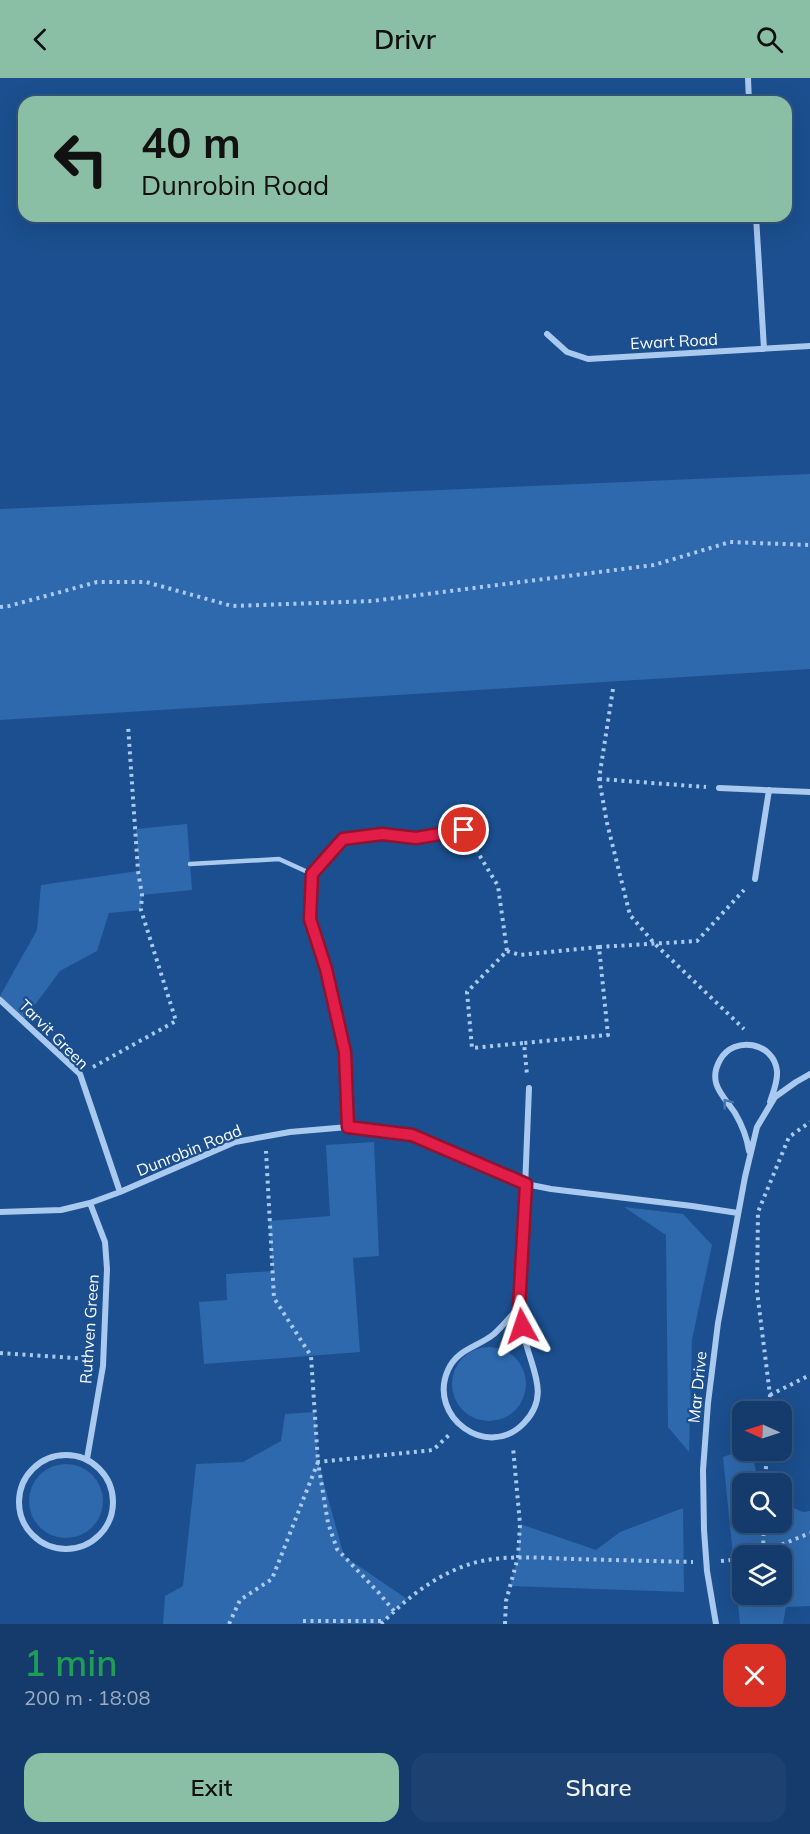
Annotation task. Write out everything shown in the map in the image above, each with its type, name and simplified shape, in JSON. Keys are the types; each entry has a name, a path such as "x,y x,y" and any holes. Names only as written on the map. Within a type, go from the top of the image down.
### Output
{"street":[{"path":"748,78 749,96"},
{"path":"756,222 764,349"},
{"name":"Ewart Road","path":"548,334 567,352 588,359 810,346"},
{"path":"719,788 810,792"},
{"path":"755,879 769,790"},
{"path":"348,1127 345,1052 326,969 310,919 312,874 343,839 382,834 416,838 464,830"},
{"name":"Tarvit Green","path":"0,1000 80,1074 120,1192"},
{"name":"Mar Drive","path":"750,1155 742,1127 718,1091 715,1080 716,1068 721,1058 729,1049 738,1044 752,1044 772,1056 777,1069 777,1080 765,1114"},
{"name":"Mar Drive","path":"716,1624 704,1530 703,1470 708,1403 718,1323 738,1213 757,1127 776,1097 810,1074"},
{"path":"519,1307 493,1335 461,1352 452,1362 444,1382 444,1398 452,1417 475,1434 490,1437 503,1436 512,1432 531,1416 537,1403 539,1386 526,1344 519,1307 529,1088"},
{"name":"Dunrobin Road","path":"0,1212 61,1210 90,1203 235,1142 290,1132 348,1127 412,1135 526,1184 738,1213"},
{"name":"Ruthven Green","path":"87,1459 103,1360 106,1269 105,1242 90,1203"},
{"path":"71,1454 87,1459 109,1480 114,1495 113,1511 108,1525 98,1538 84,1546 69,1549 53,1548 39,1541 28,1530 21,1516 19,1500 22,1485 29,1472 41,1461 56,1455 71,1454"}],"lane":[{"path":"190,864 279,859 312,874"}],"path":[{"path":"0,608 98,582 146,582 232,606 372,601 654,565 730,542 810,545"},
{"path":"612,689 599,779 607,823 630,915 654,944 747,1032"},
{"path":"80,1074 176,1021 141,910 142,895 138,871 129,725"},
{"path":"599,779 719,788"},
{"path":"464,830 498,886 507,951"},
{"path":"507,951 520,955 697,941 755,879"},
{"path":"507,951 467,992 472,1048 608,1035 599,947"},
{"path":"524,1043 529,1088"},
{"path":"770,1401 757,1291 758,1212 789,1137 810,1122"},
{"path":"265,1137 274,1298 311,1356 318,1462 328,1522 337,1549 394,1611"},
{"path":"0,1353 103,1360"},
{"path":"770,1395 810,1375"},
{"path":"318,1462 433,1450 460,1425"},
{"path":"505,1624 506,1601 518,1557 520,1524 512,1432"},
{"path":"229,1624 240,1600 272,1579 318,1462"},
{"path":"779,1545 810,1533"},
{"path":"303,1621 382,1622 407,1599 434,1580 460,1567 489,1560 518,1557 707,1562 732,1560"}],"shaded area":[{"path":"810,474 810,669 0,720 0,509"},
{"path":"187,824 192,890 142,895 141,910 109,913 97,951 60,971 23,1021 0,1000 0,996 37,930 41,885 138,871 140,881 136,829"},
{"path":"374,1142 379,1256 353,1258 360,1352 204,1364 199,1302 227,1300 226,1274 273,1271 269,1221 330,1216 326,1145"},
{"path":"624,1207 683,1214 712,1245 692,1340 689,1452 668,1427 666,1235"},
{"path":"489,1347 510,1353 520,1363 526,1384 520,1405 510,1415 489,1421 468,1415 458,1405 452,1384 458,1363 468,1353"},
{"path":"315,1412 318,1462 344,1556 407,1599 381,1624 163,1624 165,1596 183,1586 196,1464 243,1462 281,1441 285,1414"},
{"path":"732,1454 732,1461 754,1461 756,1473 732,1473 732,1533 792,1533 792,1507 803,1512 810,1511 810,1606 786,1607 783,1624 740,1624 738,1605 792,1605 792,1545 732,1545 723,1457"},
{"path":"66,1464 87,1470 97,1480 103,1501 97,1522 87,1532 66,1538 45,1532 35,1522 29,1501 35,1480 45,1470"},
{"path":"683,1508 684,1592 510,1586 518,1557 520,1524 596,1550 620,1532"}],"route":[{"path":"464,830 416,838 382,834 343,839 312,874 310,919 326,969 345,1052 348,1127 412,1135 526,1184 519,1307 522,1326"}]}
